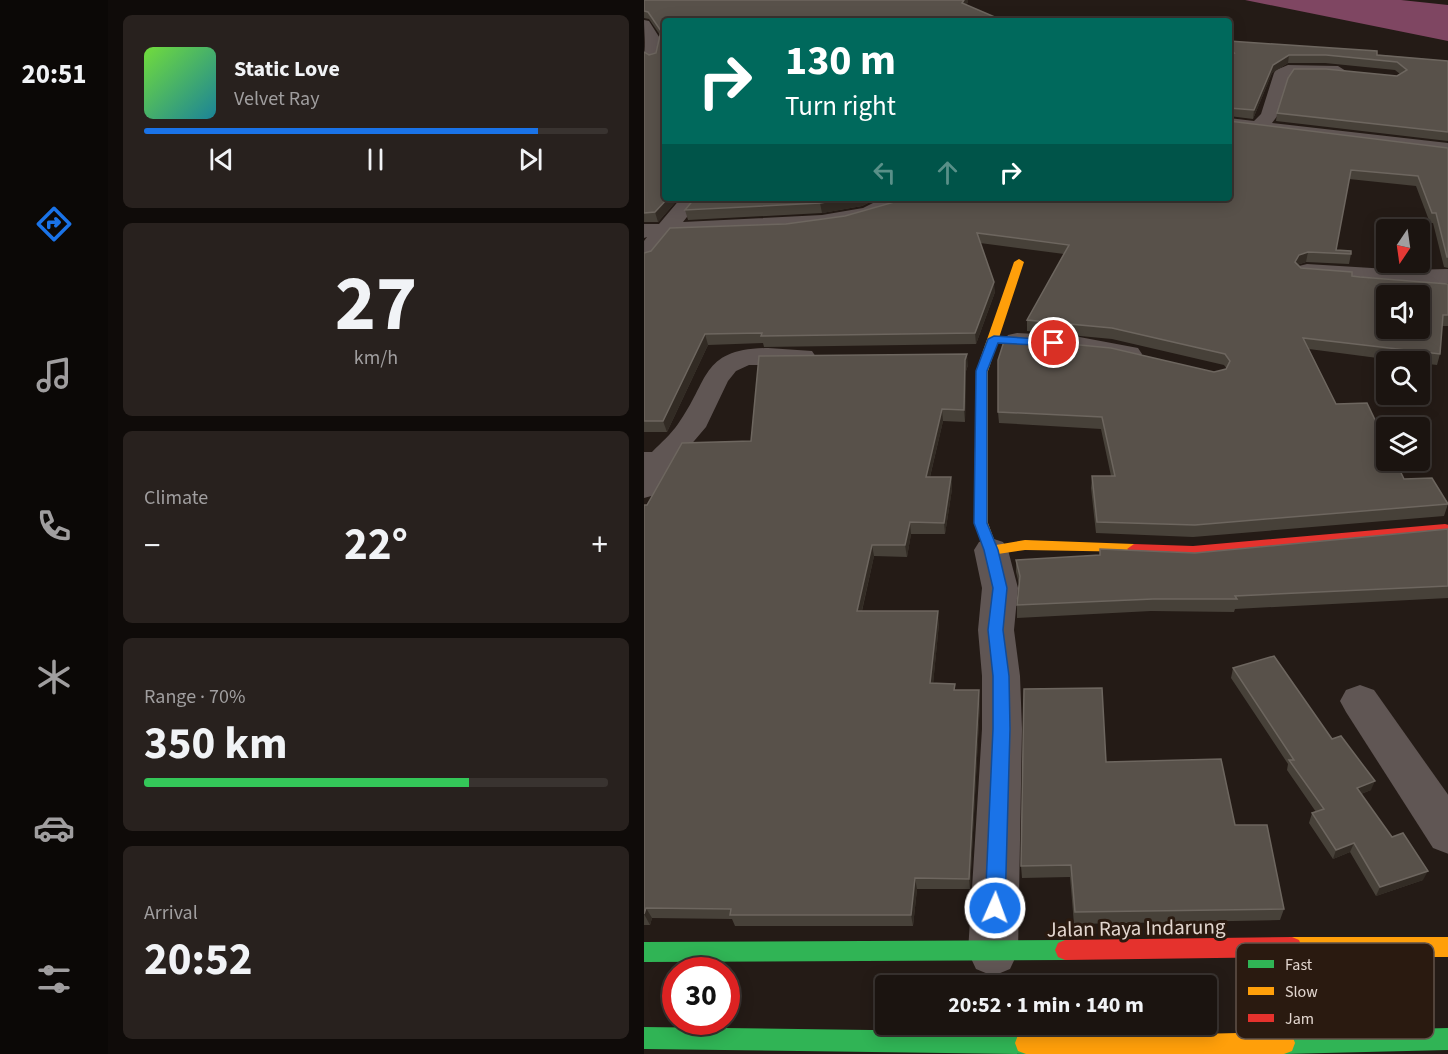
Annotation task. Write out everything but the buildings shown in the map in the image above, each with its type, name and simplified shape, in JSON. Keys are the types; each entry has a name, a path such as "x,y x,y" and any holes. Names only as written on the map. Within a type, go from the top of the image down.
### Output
{"main road":[{"path":"1019,262 982,371 981,523 991,550 1025,545 1193,551 1445,530"},
{"name":"Jalan Raya Indarung","path":"644,952 993,952 1236,946"},
{"path":"644,1038 1194,1045 1448,1040"}],"street":[{"path":"653,29 654,56"},
{"path":"1259,126 1269,115 1282,73 1288,70 1349,72"},
{"path":"1232,123 1448,149"},
{"path":"644,255 655,231 689,201"},
{"path":"655,231 822,221 868,214 891,204 892,201"},
{"path":"1307,271 1448,276"},
{"path":"956,355 991,346 1074,344 1111,349 1151,359"},
{"path":"644,488 652,461 690,427 722,371 733,361 755,357 833,357"},
{"path":"991,550 1000,588 996,630 1001,676 1002,718 993,952"},
{"path":"1360,700 1448,834"}],"shaded area":[{"path":"1245,0 1401,0 1448,5 1448,41"}],"traffic: fast":[{"path":"644,952 1065,950"},
{"path":"644,1038 1026,1043"},
{"path":"1284,1043 1449,1039"}],"traffic: slow":[{"path":"1019,262 982,371 981,523 991,550 1025,545 1134,549"},
{"path":"1434,947 1449,947"},
{"path":"1026,1043 1194,1045 1284,1043"}],"traffic: jam":[{"path":"1134,549 1193,551 1445,529"},
{"path":"1065,950 1236,948"}],"route":[{"path":"995,908 1002,729 1001,676 996,630 1000,588 991,550 981,523 982,371 994,339 1054,343"}]}
